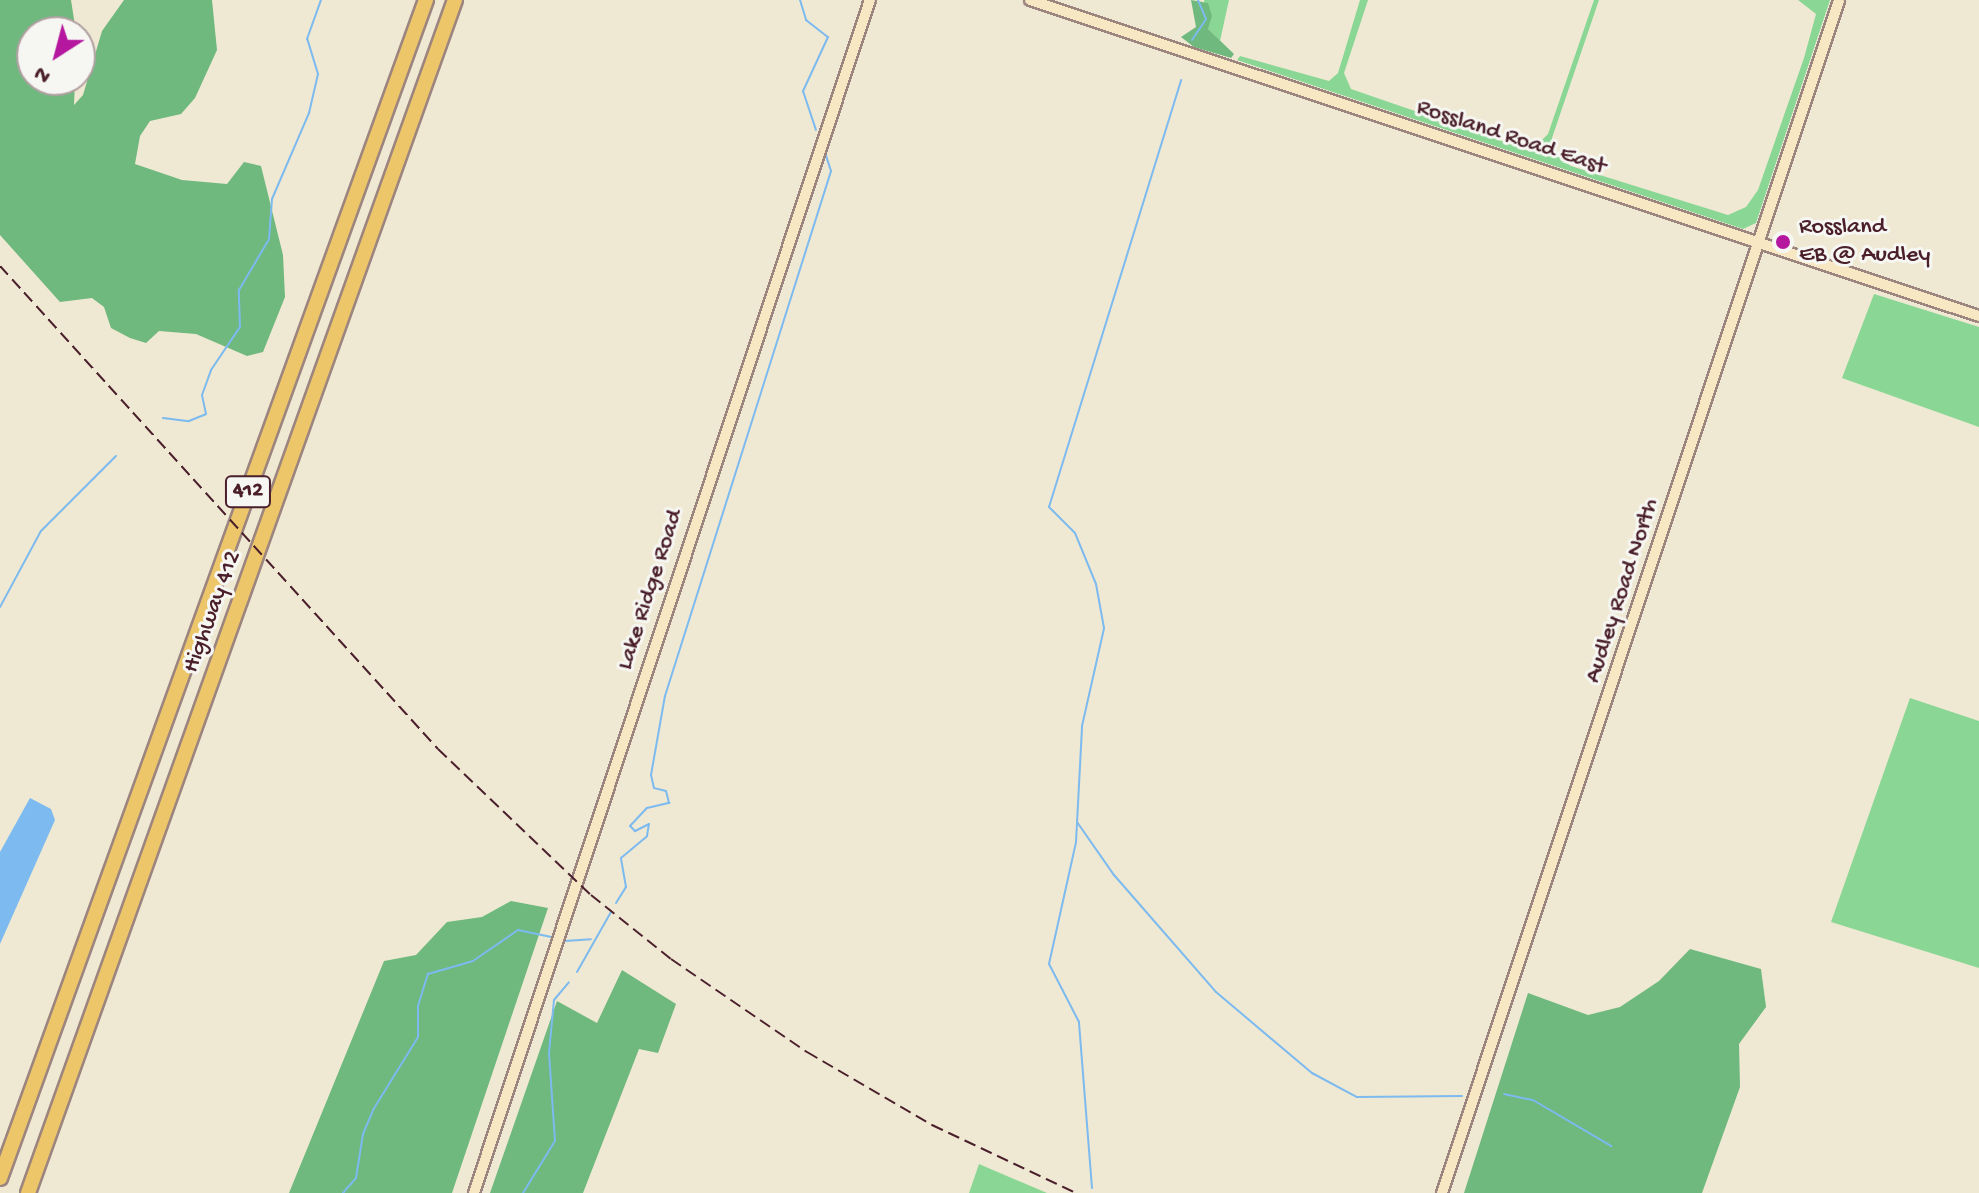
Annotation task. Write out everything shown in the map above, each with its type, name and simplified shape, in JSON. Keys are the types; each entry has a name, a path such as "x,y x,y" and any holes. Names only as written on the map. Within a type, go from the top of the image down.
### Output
{"highway":[{"name":"Highway 412","path":"0,1178 426,0"},
{"name":"Highway 412","path":"28,1193 455,0"}],"main road":[{"name":"Lake Ridge Road","path":"474,1193 870,0"},
{"name":"Rossland Road East","path":"1030,0 1979,316"},
{"name":"Audley Road North","path":"1442,1193 1839,0"}],"green space":[{"path":"0,0 71,0 74,16 16,16 16,96 74,96 74,105 82,96 96,96 96,51 102,31 124,0 212,0 217,50 195,98 181,114 150,121 140,136 135,164 182,180 227,184 244,162 261,166 283,255 285,297 263,352 247,356 196,334 159,331 146,343 130,338 111,328 104,307 92,298 60,302 0,235"},
{"path":"1191,0 1208,3 1212,16 1208,29 1234,54 1231,58 1194,47 1181,37 1196,27"},
{"path":"1204,0 1229,0 1220,41 1208,29"},
{"path":"1360,0 1368,0 1344,73 1351,89 1531,151 1548,134 1594,0 1599,0 1552,138 1554,153 1571,166 1728,215 1746,207 1758,190 1804,58 1816,14 1798,0 1830,0 1756,223 1743,229 1237,60 1240,56 1329,81 1338,73"},
{"path":"1874,294 1979,327 1979,427 1842,378"},
{"path":"1910,698 1979,721 1979,968 1831,922"},
{"path":"511,901 548,908 452,1193 289,1193 384,961 416,955 447,922 482,917"},
{"path":"1690,949 1761,969 1766,1007 1739,1044 1740,1087 1702,1193 1464,1193 1528,993 1588,1015 1620,1007 1659,981"},
{"path":"622,970 676,1004 658,1053 639,1049 583,1193 490,1193 557,1001 597,1023"},
{"path":"979,1164 1047,1193 969,1193"}],"water":[{"path":"30,798 51,809 55,820 0,944 0,852"}],"waterway":[{"path":"163,418 189,421 206,414 202,395 211,370 240,327 239,290 269,239 272,199 309,113 318,74 307,39 321,0"},
{"path":"800,0 806,20 828,37 803,91 816,130"},
{"path":"1192,40 1206,19 1198,0"},
{"path":"1092,1188 1079,1022 1049,964 1076,842 1082,726 1104,628 1096,584 1075,533 1049,507 1181,80"},
{"path":"616,903 626,887 621,858 647,836 649,824 635,831 630,826 647,808 669,803 666,791 654,788 651,775 665,696 831,171 825,153"},
{"path":"0,607 41,531 116,456"},
{"path":"1077,822 1114,875 1216,992 1312,1073 1357,1097 1462,1096"},
{"path":"577,972 611,912"},
{"path":"343,1193 356,1178 363,1134 373,1110 418,1037 418,1006 428,974 473,961 518,930 551,937"},
{"path":"565,941 591,939"},
{"path":"523,1193 555,1141 549,1053 554,1000 569,982"},
{"path":"1504,1094 1533,1100 1611,1146"}],"railway":[{"path":"0,266 438,749 591,895 671,959 807,1052 932,1125 1076,1193"}],"place":[{"name":"Rossland EB @ Audley","path":"1783,242"}]}
